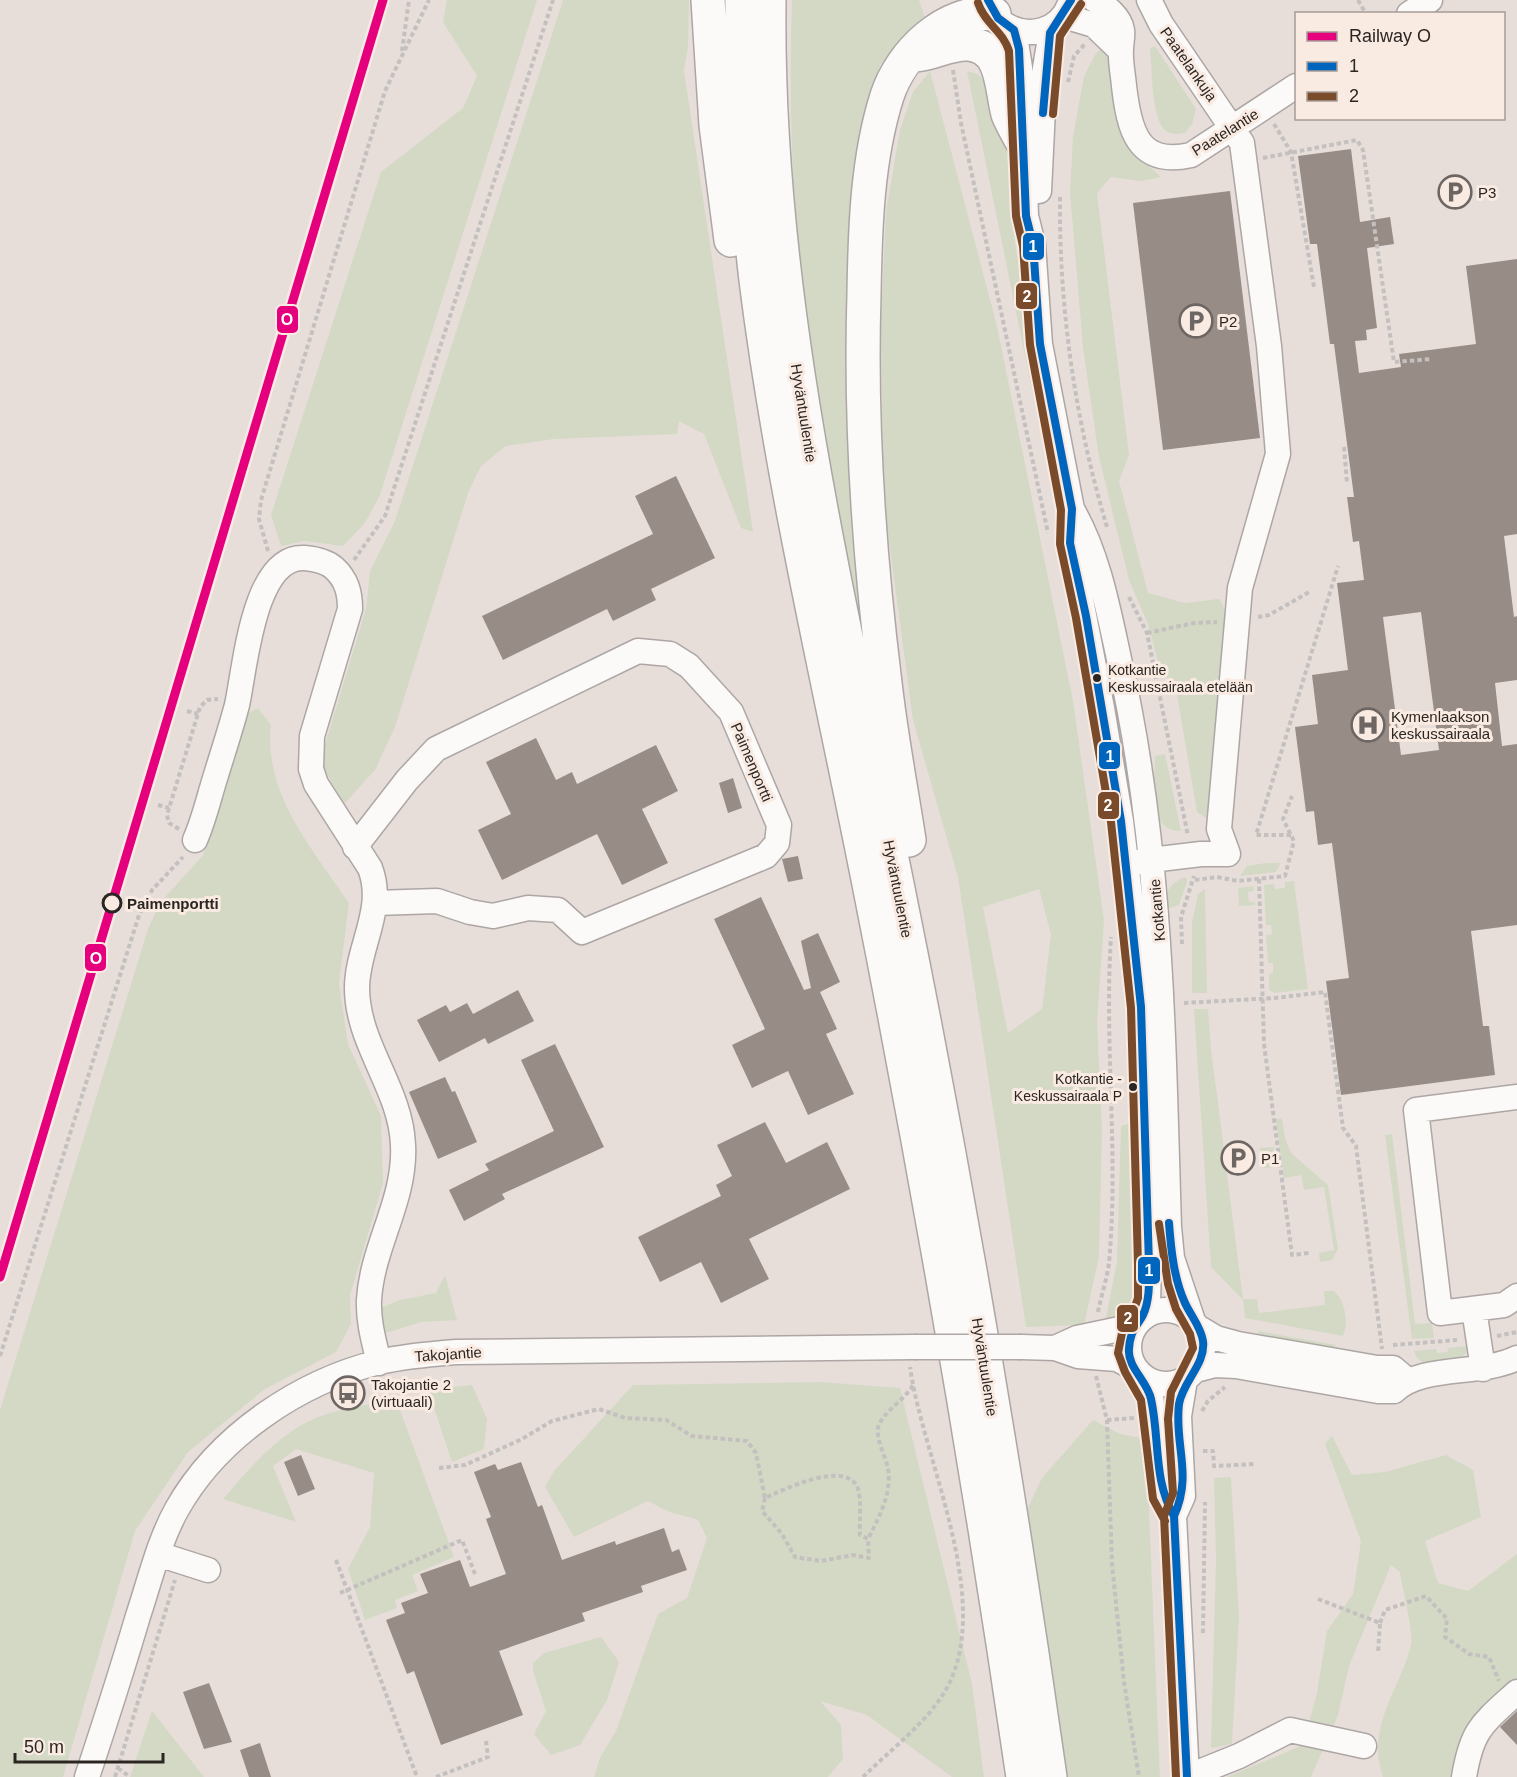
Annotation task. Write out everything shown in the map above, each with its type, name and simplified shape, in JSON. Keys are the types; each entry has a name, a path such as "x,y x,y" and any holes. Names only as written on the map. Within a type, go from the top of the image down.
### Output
{"highway":[{"path":"708,0 716,125 737,282 785,466"},
{"name":"Hyväntuulentie","path":"742,0 748,199 756,279 785,466 920,1153 982,1512 1023,1777"},
{"name":"Hyväntuulentie","path":"769,0 768,58 776,197 783,277 804,422 934,1074 1009,1508 1050,1777"},
{"path":"934,1074 916,892 885,684 868,506 863,388 864,269 872,174 888,94 910,55 924,39 947,23 980,12 998,14"},
{"path":"910,55 932,54 951,45 970,44 985,49 996,62 1009,115 1023,143"}],"street":[{"name":"Paatelantie","path":"1095,0 1116,17 1122,31 1120,50 1128,118 1140,144 1155,155 1174,159 1191,155 1295,88"},
{"name":"Paatelankuja","path":"1149,0 1161,24 1242,143 1269,346 1278,454 1240,588 1219,829 1228,854 1201,854 1152,860"},
{"path":"1413,12 1430,0"},
{"path":"998,14 1040,32 1062,14 1094,25 1120,50"},
{"name":"Kotkantie","path":"998,14 1022,80 1026,216 1032,244 1040,344 1072,509 1070,543 1100,696 1126,863 1140,996 1146,1104 1148,1300 1138,1322"},
{"name":"Kotkantie","path":"1032,244 1038,215 1045,68 1062,14"},
{"name":"Kotkantie","path":"1072,509 1089,538 1129,701 1152,860 1163,1002 1169,1227 1172,1258 1196,1324"},
{"path":"195,840 237,706 245,650 262,596 277,570 298,557 314,558 330,564 342,575 350,592 350,609 312,736 311,769 316,784 374,880 375,903 357,989 366,1035 396,1102 403,1144 402,1181 376,1264 369,1298 369,1315 379,1362"},
{"name":"Paimenportti","path":"355,847 407,780 436,749 638,651 670,654 680,660 689,666 731,712 779,825 777,843 766,856 582,932 558,910 528,908 492,916 470,912 437,901 375,903"},
{"path":"1126,863 1152,860"},
{"path":"1517,1097 1416,1110 1440,1313 1504,1305 1517,1296"},
{"path":"1474,1309 1483,1368"},
{"path":"1174,1516 1163,1497 1151,1396 1128,1351 1138,1322 1159,1311 1174,1310 1216,1338 1238,1344 1377,1368 1393,1368 1406,1379"},
{"name":"Takojantie","path":"1055,1348 1077,1338 1138,1322"},
{"path":"1196,1324 1204,1344 1203,1356 1190,1375 1179,1416 1183,1496 1174,1516 1187,1777 1239,1756 1290,1730 1364,1746"},
{"name":"Takojantie","path":"87,1777 169,1558 177,1508 216,1456 279,1407 339,1375 379,1362 409,1356 456,1352 914,1360 1021,1347 1055,1348 1078,1356 1117,1359 1137,1372"},
{"path":"1137,1372 1158,1383 1190,1375 1215,1365 1236,1366 1378,1391 1394,1391 1406,1379 1483,1368 1517,1358"},
{"path":"169,1558 208,1570"},
{"path":"1464,1777 1468,1754 1478,1729 1512,1696"}],"path":[{"path":"401,54 410,0"},
{"path":"277,570 262,538 259,519 261,500 382,102 401,54 429,0"},
{"path":"342,575 385,516 553,0"},
{"path":"1066,92 1074,56 1088,39"},
{"path":"953,68 962,123 1049,541"},
{"path":"1271,120 1291,152 1314,287"},
{"path":"1245,162 1357,140 1363,150 1394,362 1432,359"},
{"path":"1060,194 1059,252 1072,371 1083,430 1109,535"},
{"path":"1344,447 1347,483"},
{"path":"1291,835 1256,835 1338,566"},
{"path":"1147,633 1194,623 1237,621 1269,615 1311,591"},
{"path":"1128,594 1147,633 1188,832"},
{"path":"0,1356 139,915 152,890 195,840 169,823 167,815 202,702 228,697"},
{"path":"187,711 198,714"},
{"path":"1195,880 1259,879 1285,876 1294,841 1283,819 1292,796"},
{"path":"158,805 169,808"},
{"path":"1182,949 1181,917 1195,880 1194,873"},
{"path":"1259,879 1264,1044 1292,1255 1309,1253"},
{"path":"1097,1316 1109,1266 1112,1214 1113,1104 1107,996 1111,933"},
{"path":"1184,992 1185,1015"},
{"path":"1185,1003 1263,999 1325,992 1343,1128 1356,1146 1383,1358"},
{"path":"1490,1337 1517,1332"},
{"path":"1394,1345 1466,1339"},
{"path":"862,1777 939,1700 949,1683 957,1660 963,1625 963,1600 941,1484 913,1385 914,1360 898,1367"},
{"path":"1096,1373 1096,1382 1107,1420 1112,1564 1124,1682 1139,1777"},
{"path":"1200,1415 1208,1401 1234,1382"},
{"path":"439,1468 465,1465 522,1439 552,1421 599,1409 625,1418 666,1420 692,1436 747,1441 756,1454 765,1498 762,1510 782,1534 795,1557 821,1561 853,1555 869,1557 868,1539 885,1503 888,1485 888,1470 877,1430 881,1422 913,1385"},
{"path":"1107,1420 1137,1418"},
{"path":"1202,1442 1204,1463"},
{"path":"1203,1452 1213,1451 1214,1466 1255,1464"},
{"path":"765,1498 825,1475 852,1481 858,1489 860,1535 868,1539"},
{"path":"1203,1637 1205,1498"},
{"path":"339,1593 462,1540 475,1574"},
{"path":"115,1777 169,1558"},
{"path":"336,1560 417,1777"},
{"path":"1378,1653 1380,1623 1385,1610 1426,1596 1447,1619 1445,1637 1469,1654 1489,1657 1512,1696"},
{"path":"1318,1599 1380,1623"},
{"path":"436,1777 488,1757 486,1741"},
{"path":"117,1768 130,1777"}],"green space":[{"path":"447,0 537,0 380,495 365,523 343,546 304,541 281,546 271,515 381,172 463,108 477,76 443,22"},
{"path":"563,0 689,0 688,47 684,71 753,532 741,528 704,434 679,421 677,434 554,439 506,446 481,466 468,493 395,727 375,770 344,804 324,769 324,748 366,609 370,571 395,521"},
{"path":"792,0 919,0 925,18 880,65 862,123 848,263 846,415 861,635 824,443 803,298 792,156"},
{"path":"1106,43 1138,156 1161,177 1141,181 1111,177 1097,193 1129,455 1119,481 1148,593 1185,603 1219,599 1223,605 1228,628 1211,821 1197,812 1175,683 1161,674 1148,624 1129,580 1099,457 1083,348 1070,192 1073,137 1084,76 1095,55"},
{"path":"1155,46 1196,109 1192,124 1185,133 1173,134 1166,131 1157,116 1150,48"},
{"path":"930,71 997,326 1073,701 1104,920 1097,1022 1102,1128 1099,1257 1084,1325 1026,1327 958,877 913,720 883,496 881,321 886,212 900,130 913,92","holes":["1039,889 1051,935 1042,1009 1008,1033 983,907"]},
{"path":"967,71 978,74 986,84 1010,142 1015,243 1061,499 1053,493"},
{"path":"258,708 271,725 271,750 275,774 283,797 306,841 349,903 339,984 348,1044 381,1116 383,1183 350,1295 351,1324 336,1352 265,1389 188,1452 135,1531 63,1777 0,1777 0,1410 148,929 160,903 203,855 247,714"},
{"path":"1165,754 1181,831 1170,829 1162,823 1154,803 1155,756"},
{"path":"1281,863 1276,872 1240,876 1247,866"},
{"path":"1186,877 1187,882 1179,905 1164,910 1165,898 1169,889 1180,879"},
{"path":"1294,881 1308,989 1274,993 1269,990 1269,974 1273,973 1273,963 1268,963 1266,935 1272,934 1271,925 1266,925 1264,885 1274,884 1275,889 1285,888 1285,882"},
{"path":"1253,886 1254,891 1248,892 1249,902 1255,902 1255,905 1239,906 1238,888"},
{"path":"1205,889 1207,993 1192,993 1192,923 1198,894"},
{"path":"1194,1009 1208,1009 1211,1049 1243,1299 1257,1299 1259,1313 1325,1305 1324,1291 1334,1291 1341,1300 1345,1312 1346,1325 1343,1336 1245,1318 1243,1300 1211,1267"},
{"path":"1282,1118 1285,1138 1291,1153 1328,1185 1338,1249 1332,1260 1320,1262 1319,1253 1334,1250 1324,1187 1304,1190 1301,1175 1284,1178 1276,1119"},
{"path":"1131,1123 1141,1222 1139,1272 1124,1319 1105,1323 1117,1261 1121,1126"},
{"path":"1392,1134 1415,1324 1432,1323 1434,1338 1412,1339 1385,1135"},
{"path":"1274,1147 1276,1167 1263,1168 1260,1148"},
{"path":"445,1275 457,1320 421,1322 386,1333 380,1308 400,1300 436,1293"},
{"path":"1258,1331 1336,1345 1333,1348 1257,1339"},
{"path":"1468,1346 1467,1352 1462,1357 1438,1364 1423,1362 1417,1358 1414,1351 1436,1349 1437,1353 1448,1352 1447,1348"},
{"path":"820,1382 900,1388 972,1684 984,1777 952,1777 867,1715 820,1701 841,1725 843,1759 828,1777 594,1777 600,1758 616,1731 658,1614 687,1598 707,1538 698,1520 667,1511 648,1501 574,1537 545,1487 554,1471 633,1385"},
{"path":"472,1385 487,1419 484,1449 452,1462 428,1390"},
{"path":"396,1399 454,1557 412,1575 418,1591 395,1600 397,1608 365,1620 348,1569 370,1527 374,1473 296,1449 273,1466 296,1522 223,1499 269,1449 297,1428 327,1414"},
{"path":"1093,1420 1120,1434 1146,1439 1160,1777 1065,1777 1024,1516 1042,1478"},
{"path":"1332,1436 1352,1475 1385,1472 1446,1455 1473,1470 1481,1517 1425,1541 1438,1583 1468,1591 1517,1554 1517,1680 1469,1724 1455,1777 1383,1777 1378,1742 1381,1725 1411,1645 1400,1572 1391,1565 1349,1666 1338,1715 1311,1777 1227,1777 1303,1745 1317,1693 1327,1631 1353,1594 1361,1541 1325,1444"},
{"path":"1231,1477 1239,1617 1232,1744 1211,1748 1216,1560 1214,1478"},
{"path":"601,1637 619,1662 607,1700 580,1745 551,1755 534,1734 546,1711 533,1671 533,1663 544,1653"},
{"path":"152,1711 204,1777 130,1777"}],"building":[{"path":"1351,149 1360,222 1390,217 1394,244 1367,248 1377,328 1366,330 1367,340 1355,341 1359,373 1401,367 1399,354 1476,344 1466,266 1517,259 1517,534 1504,536 1514,617 1517,616 1517,680 1495,683 1502,746 1517,744 1517,925 1471,931 1483,1026 1489,1026 1495,1075 1341,1095 1326,981 1349,978 1332,843 1318,845 1314,811 1306,812 1295,727 1318,724 1312,675 1348,670 1337,583 1364,580 1359,541 1353,542 1347,497 1354,497 1334,344 1330,344 1317,244 1310,244 1298,156","holes":["1421,612 1439,750 1401,755 1383,617"]},
{"name":"P2","path":"1230,191 1260,438 1163,450 1133,203"},
{"path":"676,476 715,558 651,589 656,600 613,621 607,609 503,660 482,616 653,534 635,496"},
{"path":"536,738 556,780 572,772 577,784 656,745 678,791 642,809 668,863 622,885 597,834 502,880 478,830 511,814 486,762"},
{"path":"733,778 742,808 728,813 719,783"},
{"path":"798,856 803,879 788,882 782,859"},
{"path":"761,897 804,990 811,988 801,941 818,933 840,982 820,992 837,1029 826,1034 854,1094 808,1115 788,1071 752,1088 732,1045 765,1029 714,919"},
{"path":"518,990 534,1021 488,1044 485,1038 439,1062 417,1020 446,1005 450,1012 467,1003 473,1014"},
{"path":"555,1044 604,1147 502,1194 505,1199 464,1221 449,1190 489,1170 485,1164 554,1131 521,1060"},
{"path":"445,1077 452,1092 455,1091 477,1142 438,1159 409,1092"},
{"path":"765,1122 786,1163 827,1142 850,1189 749,1239 769,1279 721,1303 701,1262 660,1282 638,1237 721,1196 716,1185 732,1176 717,1145"},
{"path":"301,1455 315,1489 298,1496 284,1462"},
{"path":"521,1462 538,1507 542,1505 562,1560 615,1541 616,1545 664,1528 672,1552 679,1549 687,1570 641,1586 643,1592 582,1613 585,1621 499,1651 523,1715 441,1745 414,1671 407,1674 386,1620 405,1613 401,1603 428,1593 420,1574 460,1560 470,1587 506,1574 486,1519 491,1517 474,1472 495,1464 498,1470"},
{"path":"209,1683 232,1742 204,1749 183,1692"},
{"path":"1517,1711 1517,1745 1500,1727"},
{"path":"260,1743 271,1777 249,1777 240,1750"}],"rail line":[{"name":"O","path":"0,1277 383,0"}],"transit line":[{"name":"1","path":"988,0 998,18 1014,30 1019,49 1026,216 1033,244 1040,344 1072,509 1070,543 1086,616 1121,821 1141,1007 1149,1265 1147,1303 1132,1334 1129,1356 1151,1399 1160,1474 1167,1502 1174,1516"},
{"name":"1","path":"1043,113 1050,33 1071,0"},
{"name":"2","path":"978,3 985,17 1003,38 1009,51 1016,216 1023,246 1030,345 1061,510 1060,544 1076,618 1111,822 1131,1008 1138,1265 1138,1298 1133,1312 1124,1323 1118,1353 1125,1372 1141,1400 1153,1499 1165,1521"},
{"name":"2","path":"1053,114 1060,36 1081,4"},
{"name":"1","path":"1169,1223 1178,1284 1203,1341 1198,1365 1179,1404 1178,1419 1183,1473 1182,1487 1174,1516 1187,1777"},
{"name":"2","path":"1159,1224 1168,1284 1176,1309 1190,1334 1193,1348 1171,1392 1168,1419 1173,1493 1164,1516 1176,1777"}],"place":[{"name":"P3","path":"1455,192"},
{"name":"P2","path":"1196,321"},
{"name":"Kotkantie Keskussairaala etelään","path":"1097,678"},
{"name":"Kymenlaakson keskussairaala","path":"1368,725"},
{"name":"Paimenportti","path":"112,903"},
{"name":"Kotkantie - Keskussairaala P","path":"1133,1087"},
{"name":"P1","path":"1238,1158"},
{"name":"Takojantie 2 (virtuaali)","path":"348,1393"}]}
